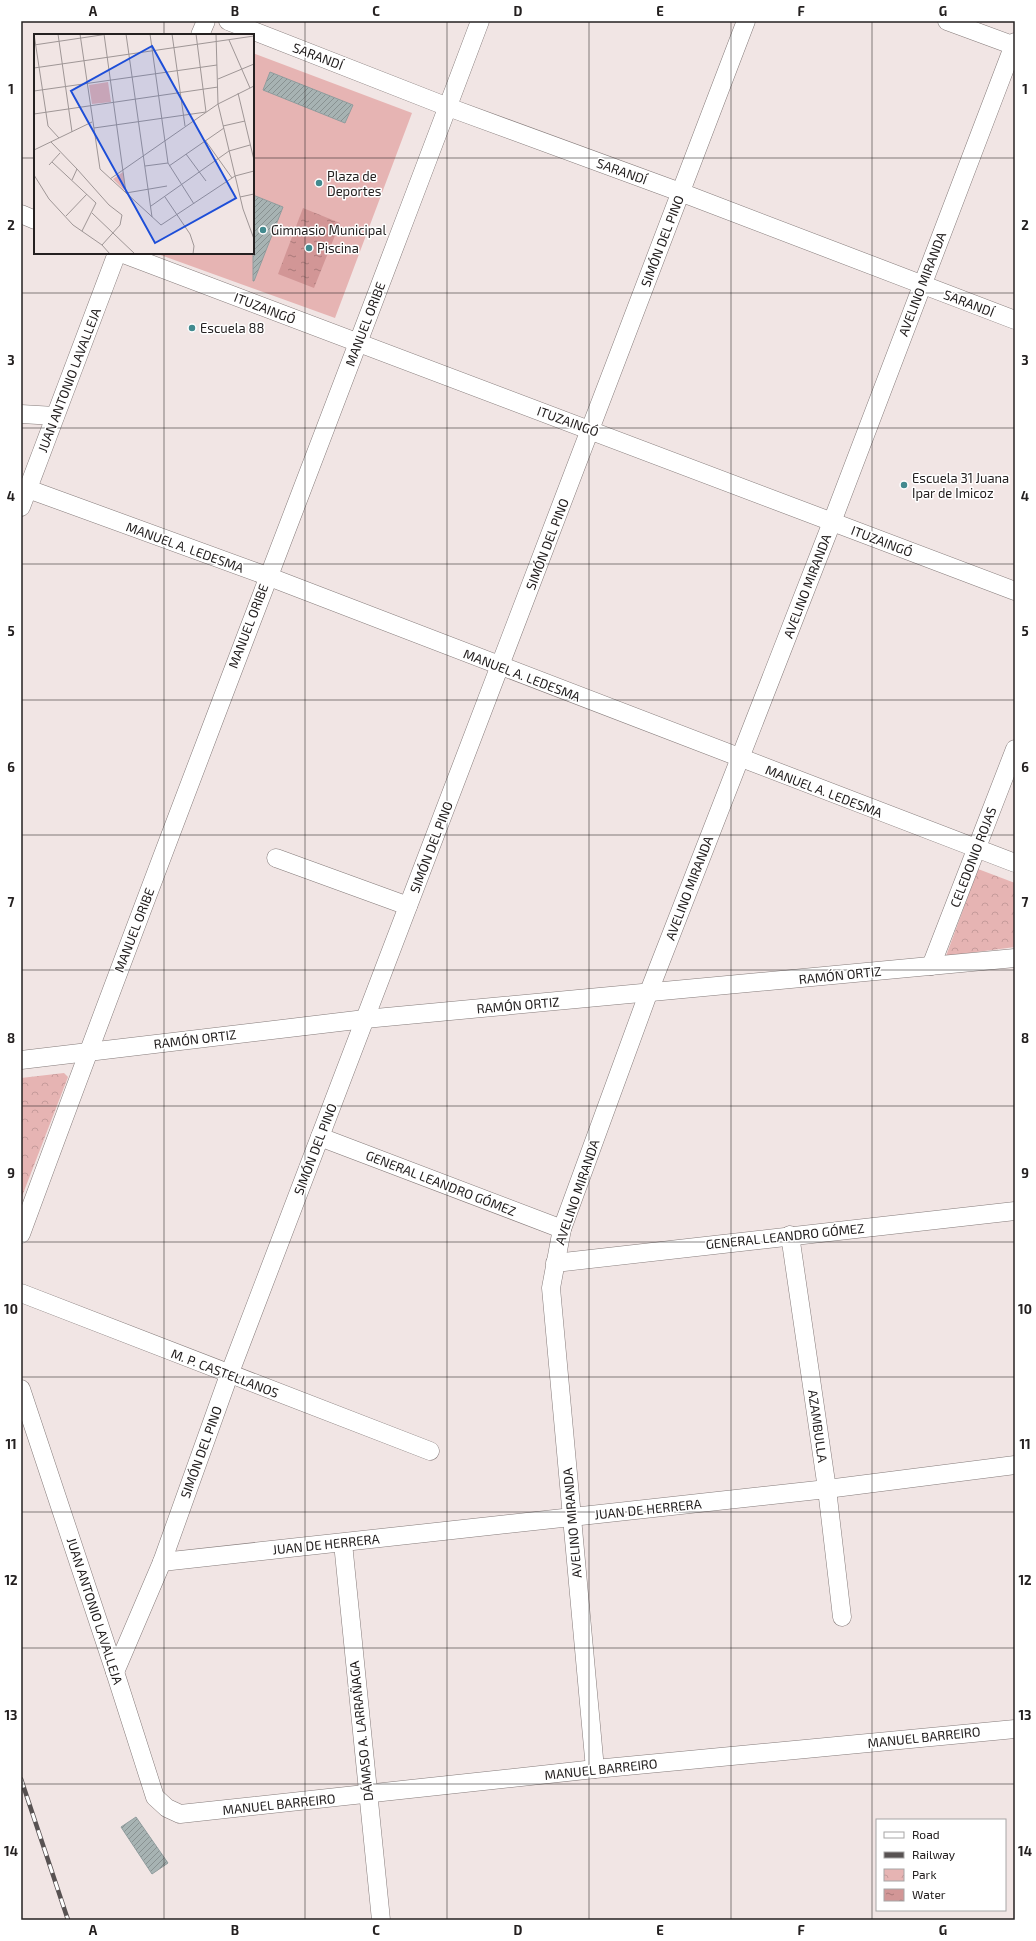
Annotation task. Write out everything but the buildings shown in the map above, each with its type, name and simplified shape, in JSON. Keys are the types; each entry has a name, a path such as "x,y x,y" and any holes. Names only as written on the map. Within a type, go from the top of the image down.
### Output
{"street":[{"path":"200,34 206,21"},
{"name":"SARANDÍ","path":"228,21 448,107 680,192 1015,320"},
{"name":"MANUEL ORIBE","path":"21,1234 87,1052 267,576 480,21"},
{"name":"SIMÓN DEL PINO","path":"115,1672 162,1562 229,1375 746,21"},
{"path":"947,21 1015,44"},
{"name":"AVELINO MIRANDA","path":"595,1769 553,1324 551,1288 562,1229 648,994 832,522 1015,44"},
{"path":"21,214 34,220"},
{"name":"JUAN ANTONIO LAVALLEJA","path":"21,507 117,254"},
{"name":"ITUZAINGÓ","path":"124,254 357,344 591,430 1015,591"},
{"path":"21,414 55,416"},
{"name":"MANUEL A. LEDESMA","path":"28,489 267,576 740,759 1015,863"},
{"name":"CELEDONIO ROJAS","path":"931,966 1015,749"},
{"path":"276,858 408,906"},
{"name":"RAMÓN ORTIZ","path":"21,1060 365,1019 648,994 1015,958"},
{"name":"GENERAL LEANDRO GÓMEZ","path":"320,1137 562,1229"},
{"name":"GENERAL LEANDRO GÓMEZ","path":"555,1263 790,1235 1015,1211"},
{"name":"AZAMBULLA","path":"790,1235 827,1489 842,1617"},
{"name":"M. P. CASTELLANOS","path":"21,1293 229,1375 430,1451"},
{"name":"JUAN ANTONIO LAVALLEJA","path":"21,1389 155,1797 167,1808 180,1814 188,1814"},
{"name":"JUAN DE HERRERA","path":"162,1562 827,1489 1015,1465"},
{"name":"DÁMASO A. LARRAÑAGA","path":"343,1543 367,1794 381,1920"},
{"name":"MANUEL BARREIRO","path":"188,1814 595,1769 1015,1729"}],"green space":[{"name":"Plaza de Deportes","path":"254,53 412,113 335,318 158,254 254,254"},
{"path":"978,869 1015,883 1015,947 946,956"},
{"path":"64,1073 68,1077 21,1199 21,1078"}],"water":[{"name":"Piscina","path":"303,208 340,223 314,288 278,274"}],"railway":[{"path":"21,1779 68,1920"}],"place":[{"name":"Plaza de Deportes","path":"319,183"},
{"name":"Gimnasio Municipal","path":"263,230"},
{"name":"Piscina","path":"309,248"},
{"name":"Escuela 88","path":"192,328"},
{"name":"Escuela 31 Juana Ipar de Imicoz","path":"904,485"}]}
